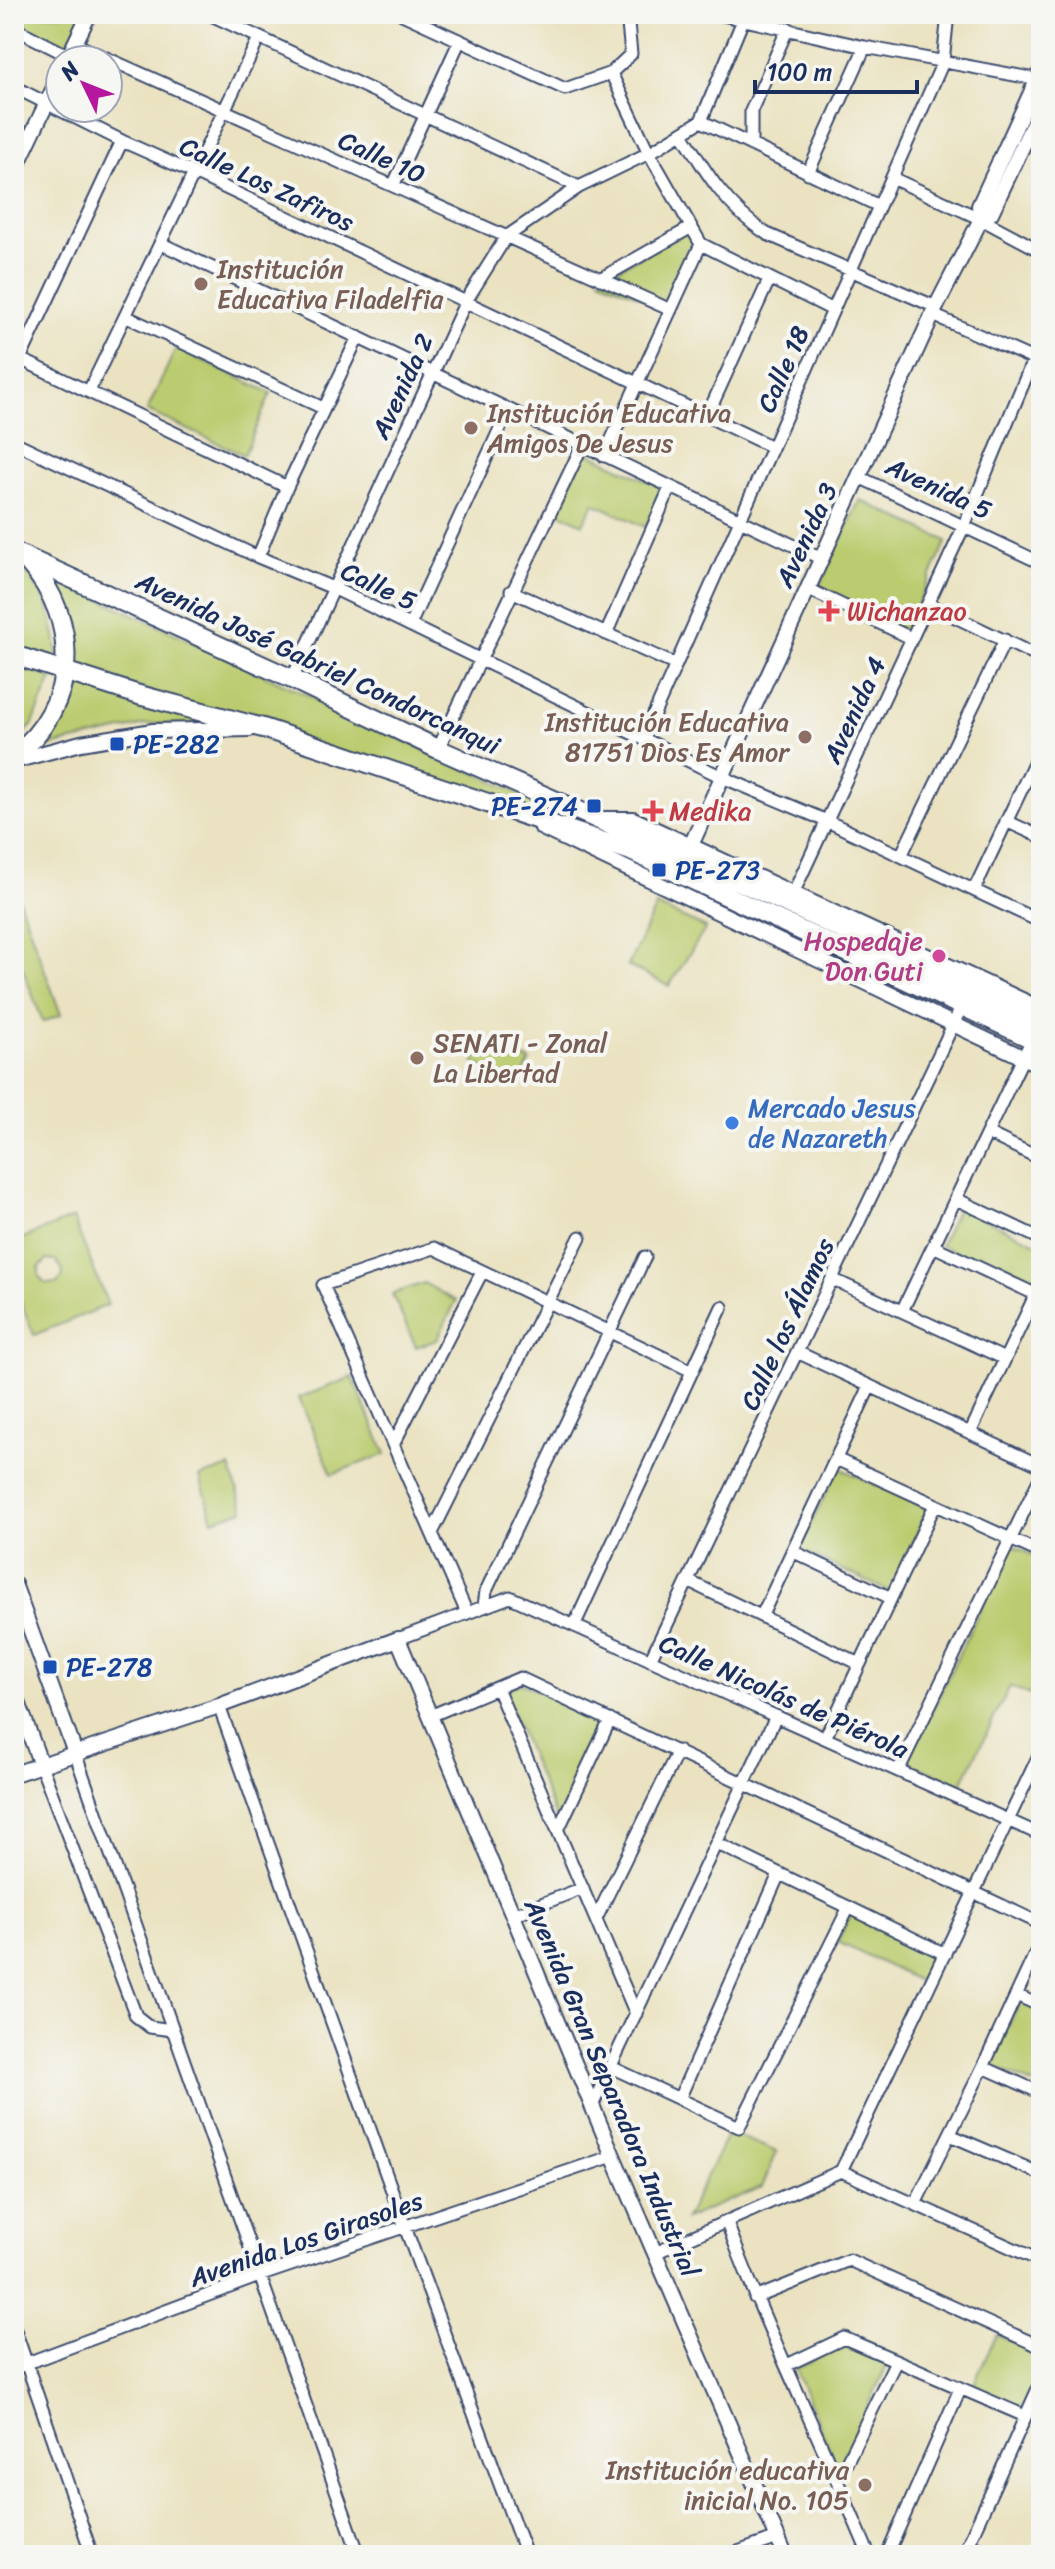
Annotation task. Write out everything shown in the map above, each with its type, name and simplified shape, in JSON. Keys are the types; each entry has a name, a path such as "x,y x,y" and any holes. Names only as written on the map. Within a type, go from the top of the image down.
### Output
{"highway":[{"path":"14,759 45,724 58,699 65,672 66,640 58,608 44,579 18,554"},
{"name":"Avenida José Gabriel Condorcanqui","path":"18,554 438,749 601,819 788,906 1038,1035"},
{"name":"Avenida José Gabriel Condorcanqui","path":"14,655 263,728 631,851 685,858"},
{"name":"Avenida José Gabriel Condorcanqui","path":"788,906 962,1006 1038,1035"}],"street":[{"path":"74,44 89,14"},
{"path":"209,14 579,187"},
{"path":"402,14 565,89 611,73 631,54 627,14"},
{"path":"718,14 865,47 1040,77"},
{"name":"Calle 18","path":"643,739 943,62 948,14"},
{"path":"743,20 701,121 879,206"},
{"name":"Calle 10","path":"14,28 50,44"},
{"path":"751,145 751,111 788,28"},
{"path":"89,391 259,38"},
{"path":"393,186 460,40"},
{"path":"808,173 865,47"},
{"name":"Calle 10","path":"124,73 224,111 671,310"},
{"path":"611,73 649,153 701,244 833,310"},
{"name":"Avenida 3","path":"981,219 979,206 1040,77"},
{"name":"Calle Los Zafiros","path":"14,87 44,102"},
{"path":"14,172 44,107"},
{"name":"Avenida 3","path":"685,858 935,311 981,219 991,213 1041,107"},
{"name":"Avenida 2","path":"292,679 466,301 506,237 579,187 649,153 701,121"},
{"name":"Calle Los Zafiros","path":"88,124 772,447"},
{"path":"682,133 703,170 742,218 767,234 851,269 1033,359"},
{"path":"14,372 17,358 122,141"},
{"path":"892,178 1041,251"},
{"path":"600,279 690,228"},
{"path":"160,243 822,559"},
{"path":"604,456 701,244"},
{"path":"707,416 769,280"},
{"path":"125,316 323,408"},
{"path":"258,557 287,487 358,337"},
{"name":"Avenida 4","path":"788,906 964,526 1041,341"},
{"path":"17,358 287,487"},
{"path":"410,625 508,411"},
{"name":"Calle 5","path":"14,442 258,557 333,588 722,777 827,821 1041,922"},
{"path":"438,749 582,446"},
{"name":"Avenida 5","path":"859,477 1041,563"},
{"path":"606,634 670,488"},
{"path":"808,589 911,638"},
{"path":"511,591 676,665"},
{"path":"928,604 1041,658"},
{"path":"901,856 1005,640"},
{"path":"14,759 81,743 153,731 263,728"},
{"path":"974,890 1041,748"},
{"name":"Avenida José Gabriel Condorcanqui","path":"499,805 611,862 1041,1066"},
{"path":"1006,821 1041,837"},
{"name":"Avenida José Gabriel Condorcanqui","path":"685,858 788,906 1041,1009"},
{"name":"Calle los Álamos","path":"650,1660 962,1006"},
{"path":"902,1311 1023,1058 1038,1035"},
{"path":"987,1133 1041,1159"},
{"path":"956,1199 1041,1239"},
{"path":"432,1533 580,1237"},
{"path":"933,1246 1035,1294"},
{"path":"467,1613 323,1285 434,1248 692,1371"},
{"path":"14,1774 219,1706 484,1606 486,1591 645,1257"},
{"path":"393,1445 482,1272"},
{"path":"832,1279 1005,1359"},
{"path":"970,1433 1041,1283"},
{"path":"574,1626 722,1307"},
{"path":"797,1352 1041,1466"},
{"path":"762,1615 870,1386"},
{"path":"836,1459 1041,1553"},
{"path":"898,1771 1041,1476"},
{"path":"825,1738 935,1505"},
{"path":"792,1551 891,1598"},
{"path":"688,1581 860,1664"},
{"path":"14,1584 359,2555"},
{"name":"Calle Nicolás de Piérola","path":"484,1606 510,1597 1041,1835"},
{"name":"Avenida Gran Separadora Industrial","path":"398,1639 613,2156 785,2555"},
{"path":"430,1716 520,1678 1041,1924"},
{"path":"497,1688 636,2014"},
{"path":"14,1691 136,2016 150,2027 172,2030"},
{"path":"219,1706 526,2555"},
{"path":"592,2106 776,1716"},
{"path":"558,1830 610,1720"},
{"path":"596,1919 678,1751"},
{"path":"655,2253 841,2171 1041,1751"},
{"path":"716,1843 945,1954"},
{"path":"679,2099 779,1874"},
{"path":"513,1915 583,1888"},
{"path":"611,2067 739,2127 849,1907"},
{"path":"915,2204 1041,1941"},
{"path":"1016,1995 1041,2006"},
{"path":"983,2067 1041,2093"},
{"path":"950,2135 1041,2174"},
{"name":"Avenida Los Girasoles","path":"14,2368 259,2276 613,2156"},
{"path":"841,2171 1041,2261"},
{"path":"727,2223 755,2298 869,2555"},
{"path":"755,2298 849,2260 1041,2347"},
{"path":"14,2327 92,2555"},
{"path":"787,2365 844,2338 1025,2416"},
{"path":"838,2480 896,2361"},
{"path":"995,2555 965,2549 1041,2382"},
{"path":"887,2555 960,2389"},
{"path":"729,2555 778,2538"}],"green space":[{"path":"14,14 84,14 73,44 45,44 14,28"},
{"path":"690,228 701,244 671,310 600,279"},
{"path":"176,348 271,393 244,455 147,411"},
{"path":"585,451 664,489 645,527 594,503 583,524 556,511"},
{"path":"860,500 947,541 905,631 817,590"},
{"path":"14,560 34,582 47,607 55,635 58,664 14,647"},
{"path":"45,573 617,839 71,667 72,639 68,617"},
{"path":"14,664 52,678 32,726 14,741"},
{"path":"69,682 224,724 149,724 32,750 62,711"},
{"path":"14,886 61,1015 43,1022 14,946"},
{"path":"656,906 706,928 669,986 628,966"},
{"path":"487,1040 530,1061 519,1084 474,1063"},
{"path":"958,1207 1041,1245 1041,1273 1034,1288 940,1245"},
{"path":"73,1218 108,1305 34,1335 14,1285 14,1242","holes":["47,1260 56,1261 63,1270 62,1278 56,1284 44,1283 39,1276 39,1268"]},
{"path":"424,1283 456,1301 437,1340 416,1347 392,1294"},
{"path":"352,1377 386,1454 332,1474 299,1398"},
{"path":"230,1467 244,1510 213,1520 200,1477"},
{"path":"839,1468 928,1509 890,1592 798,1549"},
{"path":"1011,1545 1041,1559 1041,1700 1010,1686 961,1785 907,1762"},
{"path":"521,1683 603,1721 558,1822 503,1691"},
{"path":"851,1914 936,1956 921,1982 838,1942"},
{"path":"1020,2002 1041,2012 1041,2088 989,2065"},
{"path":"729,2132 777,2152 762,2187 685,2219"},
{"path":"996,2335 1041,2354 1041,2367 1023,2408 973,2386"},
{"path":"845,2345 888,2364 838,2470 795,2369"}],"place":[{"name":"Institución Educativa Filadelfia","path":"201,284"},
{"name":"Institución Educativa Amigos De Jesus","path":"471,428"},
{"name":"Wichanzao","path":"829,611"},
{"name":"Institución Educativa 81751 Dios Es Amor","path":"805,737"},
{"name":"PE-282","path":"117,744"},
{"name":"PE-274","path":"594,806"},
{"name":"Medika","path":"653,811"},
{"name":"PE-273","path":"659,870"},
{"name":"Hospedaje Don Guti","path":"939,956"},
{"name":"SENATI - Zonal La Libertad","path":"417,1058"},
{"name":"Mercado Jesus de Nazareth","path":"732,1123"},
{"name":"PE-278","path":"50,1667"},
{"name":"Institución educativa inicial No. 105","path":"865,2485"}]}
